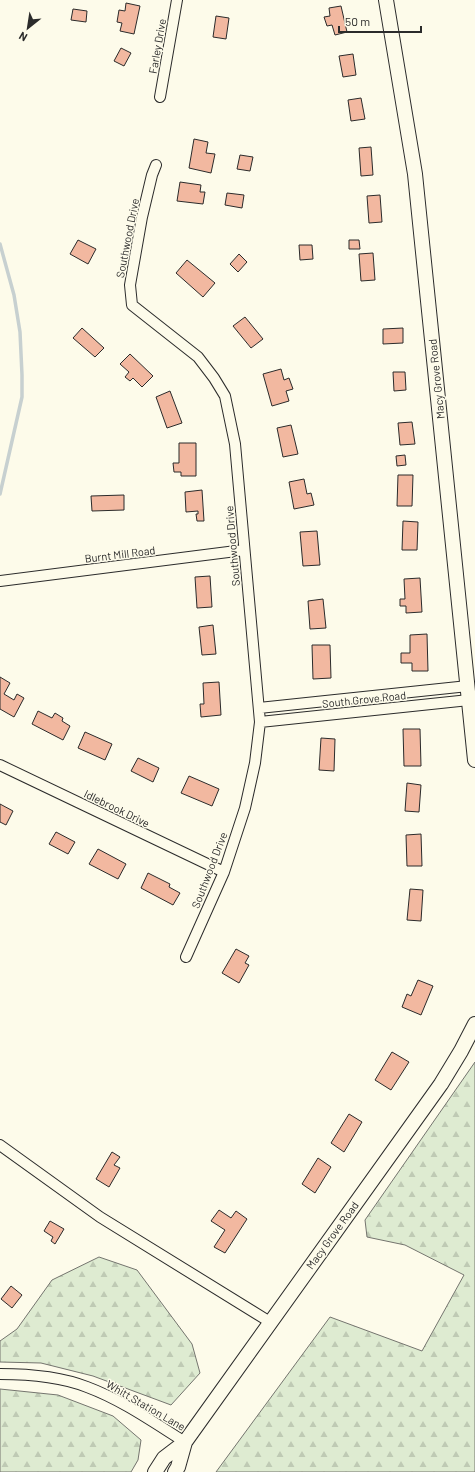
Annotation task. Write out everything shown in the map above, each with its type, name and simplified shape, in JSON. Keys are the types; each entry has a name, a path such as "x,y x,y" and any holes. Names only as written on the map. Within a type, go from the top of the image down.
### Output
{"main road":[{"name":"Macy Grove Road","path":"386,0 415,174 475,760"},
{"name":"Macy Grove Road","path":"155,1472 164,1458 185,1442 441,1084 475,1024"},
{"name":"Macy Grove Road","path":"175,1472 178,1467 185,1442"}],"street":[{"name":"Farley Drive","path":"160,96 177,0"},
{"name":"Southwood Drive","path":"156,165 152,175 142,217 130,285 132,305 198,357 225,396 235,444 260,722 255,764 245,808 224,872 186,957"},
{"name":"Burnt Mill Road","path":"0,581 244,550"},
{"name":"South Grove Road","path":"259,708 468,686"},
{"name":"South Grove Road","path":"260,722 469,700"},
{"name":"Idlebrook Drive","path":"0,765 224,872"},
{"path":"0,1145 100,1217 270,1322"},
{"name":"Whitt Station Lane","path":"0,1374 44,1376 86,1386 126,1405 185,1442"}],"green space":[{"path":"475,1062 475,1472 216,1472 330,1317 422,1351 464,1275 405,1245 367,1237 365,1220"},
{"path":"99,1257 137,1270 192,1344 200,1373 171,1405 93,1376 41,1363 0,1362 0,1341 17,1329 52,1280"},
{"path":"0,1389 58,1395 113,1416 141,1440 138,1460 131,1472 0,1472"}],"building":[{"path":"126,3 140,6 134,34 120,31 122,23 117,22 119,10 125,11"},
{"path":"341,6 347,32 335,35 332,25 327,26 324,17 330,16 329,8"},
{"path":"73,9 87,11 86,22 71,20"},
{"path":"216,16 229,18 226,39 213,37"},
{"path":"121,48 131,53 124,66 114,61"},
{"path":"353,54 356,75 343,77 339,56"},
{"path":"361,98 365,119 351,121 348,100"},
{"path":"194,139 208,142 206,153 215,154 211,173 189,168"},
{"path":"371,147 373,175 361,176 359,148"},
{"path":"240,155 253,157 250,171 237,169"},
{"path":"180,182 201,185 200,192 205,192 203,204 177,201"},
{"path":"227,193 244,195 242,208 225,205"},
{"path":"380,195 382,222 369,223 367,196"},
{"path":"78,240 96,249 88,264 70,254"},
{"path":"349,240 359,240 360,249 349,249"},
{"path":"299,245 312,245 313,259 300,260"},
{"path":"373,253 375,280 361,281 359,254"},
{"path":"239,254 247,262 238,272 230,264"},
{"path":"187,260 215,283 203,297 176,273"},
{"path":"245,317 263,339 251,348 233,326"},
{"path":"82,328 104,348 95,357 73,338"},
{"path":"403,328 403,343 383,344 383,329"},
{"path":"130,354 153,376 142,387 133,378 130,381 125,377 129,372 120,364"},
{"path":"281,369 284,380 289,378 293,389 286,391 289,401 272,406 263,374"},
{"path":"393,372 405,372 406,390 394,391"},
{"path":"170,391 182,423 167,428 156,397"},
{"path":"412,422 415,444 400,445 398,423"},
{"path":"291,425 298,454 283,457 277,428"},
{"path":"179,443 196,443 196,476 181,476 181,472 174,472 173,463 179,463"},
{"path":"405,455 406,465 397,466 396,456"},
{"path":"398,475 413,475 412,506 397,506"},
{"path":"304,479 307,494 311,493 314,505 294,509 289,482"},
{"path":"202,490 204,521 197,521 196,514 198,514 198,511 186,512 185,492"},
{"path":"124,495 124,510 92,511 91,496"},
{"path":"403,521 418,522 417,550 402,550"},
{"path":"317,531 320,565 303,566 300,532"},
{"path":"210,576 212,607 197,608 195,577"},
{"path":"420,578 422,612 406,613 406,606 400,606 400,599 405,599 404,579"},
{"path":"323,599 326,628 310,629 308,601"},
{"path":"213,625 216,654 202,655 199,627"},
{"path":"427,634 428,671 412,671 412,663 401,663 401,653 410,653 410,635"},
{"path":"312,645 330,645 331,678 313,679"},
{"path":"0,677 10,683 4,694 14,700 17,694 24,698 14,717 0,709"},
{"path":"219,682 221,715 201,717 200,704 204,704 203,683"},
{"path":"38,711 52,718 55,713 63,718 62,721 70,726 63,740 32,724"},
{"path":"403,729 420,729 421,766 404,766"},
{"path":"85,732 112,744 105,760 78,748"},
{"path":"321,738 335,739 334,771 319,770"},
{"path":"138,758 159,768 153,782 131,771"},
{"path":"189,776 219,789 212,806 181,793"},
{"path":"407,783 421,785 419,812 405,811"},
{"path":"0,804 13,811 6,825 0,822"},
{"path":"56,832 75,842 68,854 49,844"},
{"path":"421,834 422,866 407,866 406,835"},
{"path":"98,849 126,864 118,879 89,864"},
{"path":"148,873 170,884 169,887 180,893 173,905 141,888"},
{"path":"410,889 423,890 421,921 407,920"},
{"path":"236,949 249,956 245,963 249,965 239,983 222,973"},
{"path":"418,980 433,986 421,1015 402,1007 407,994 411,996"},
{"path":"392,1052 409,1062 391,1090 375,1080"},
{"path":"349,1114 362,1122 344,1152 331,1143"},
{"path":"112,1152 120,1157 114,1165 120,1168 109,1187 96,1179"},
{"path":"318,1158 331,1167 315,1193 302,1184"},
{"path":"219,1210 231,1218 236,1211 247,1219 225,1253 214,1247 225,1230 211,1221"},
{"path":"50,1221 64,1229 55,1244 51,1241 53,1237 44,1231"},
{"path":"11,1286 22,1295 12,1308 1,1299"}],"waterway":[{"path":"0,244 14,295 20,332 22,375 22,397 0,494"}]}
